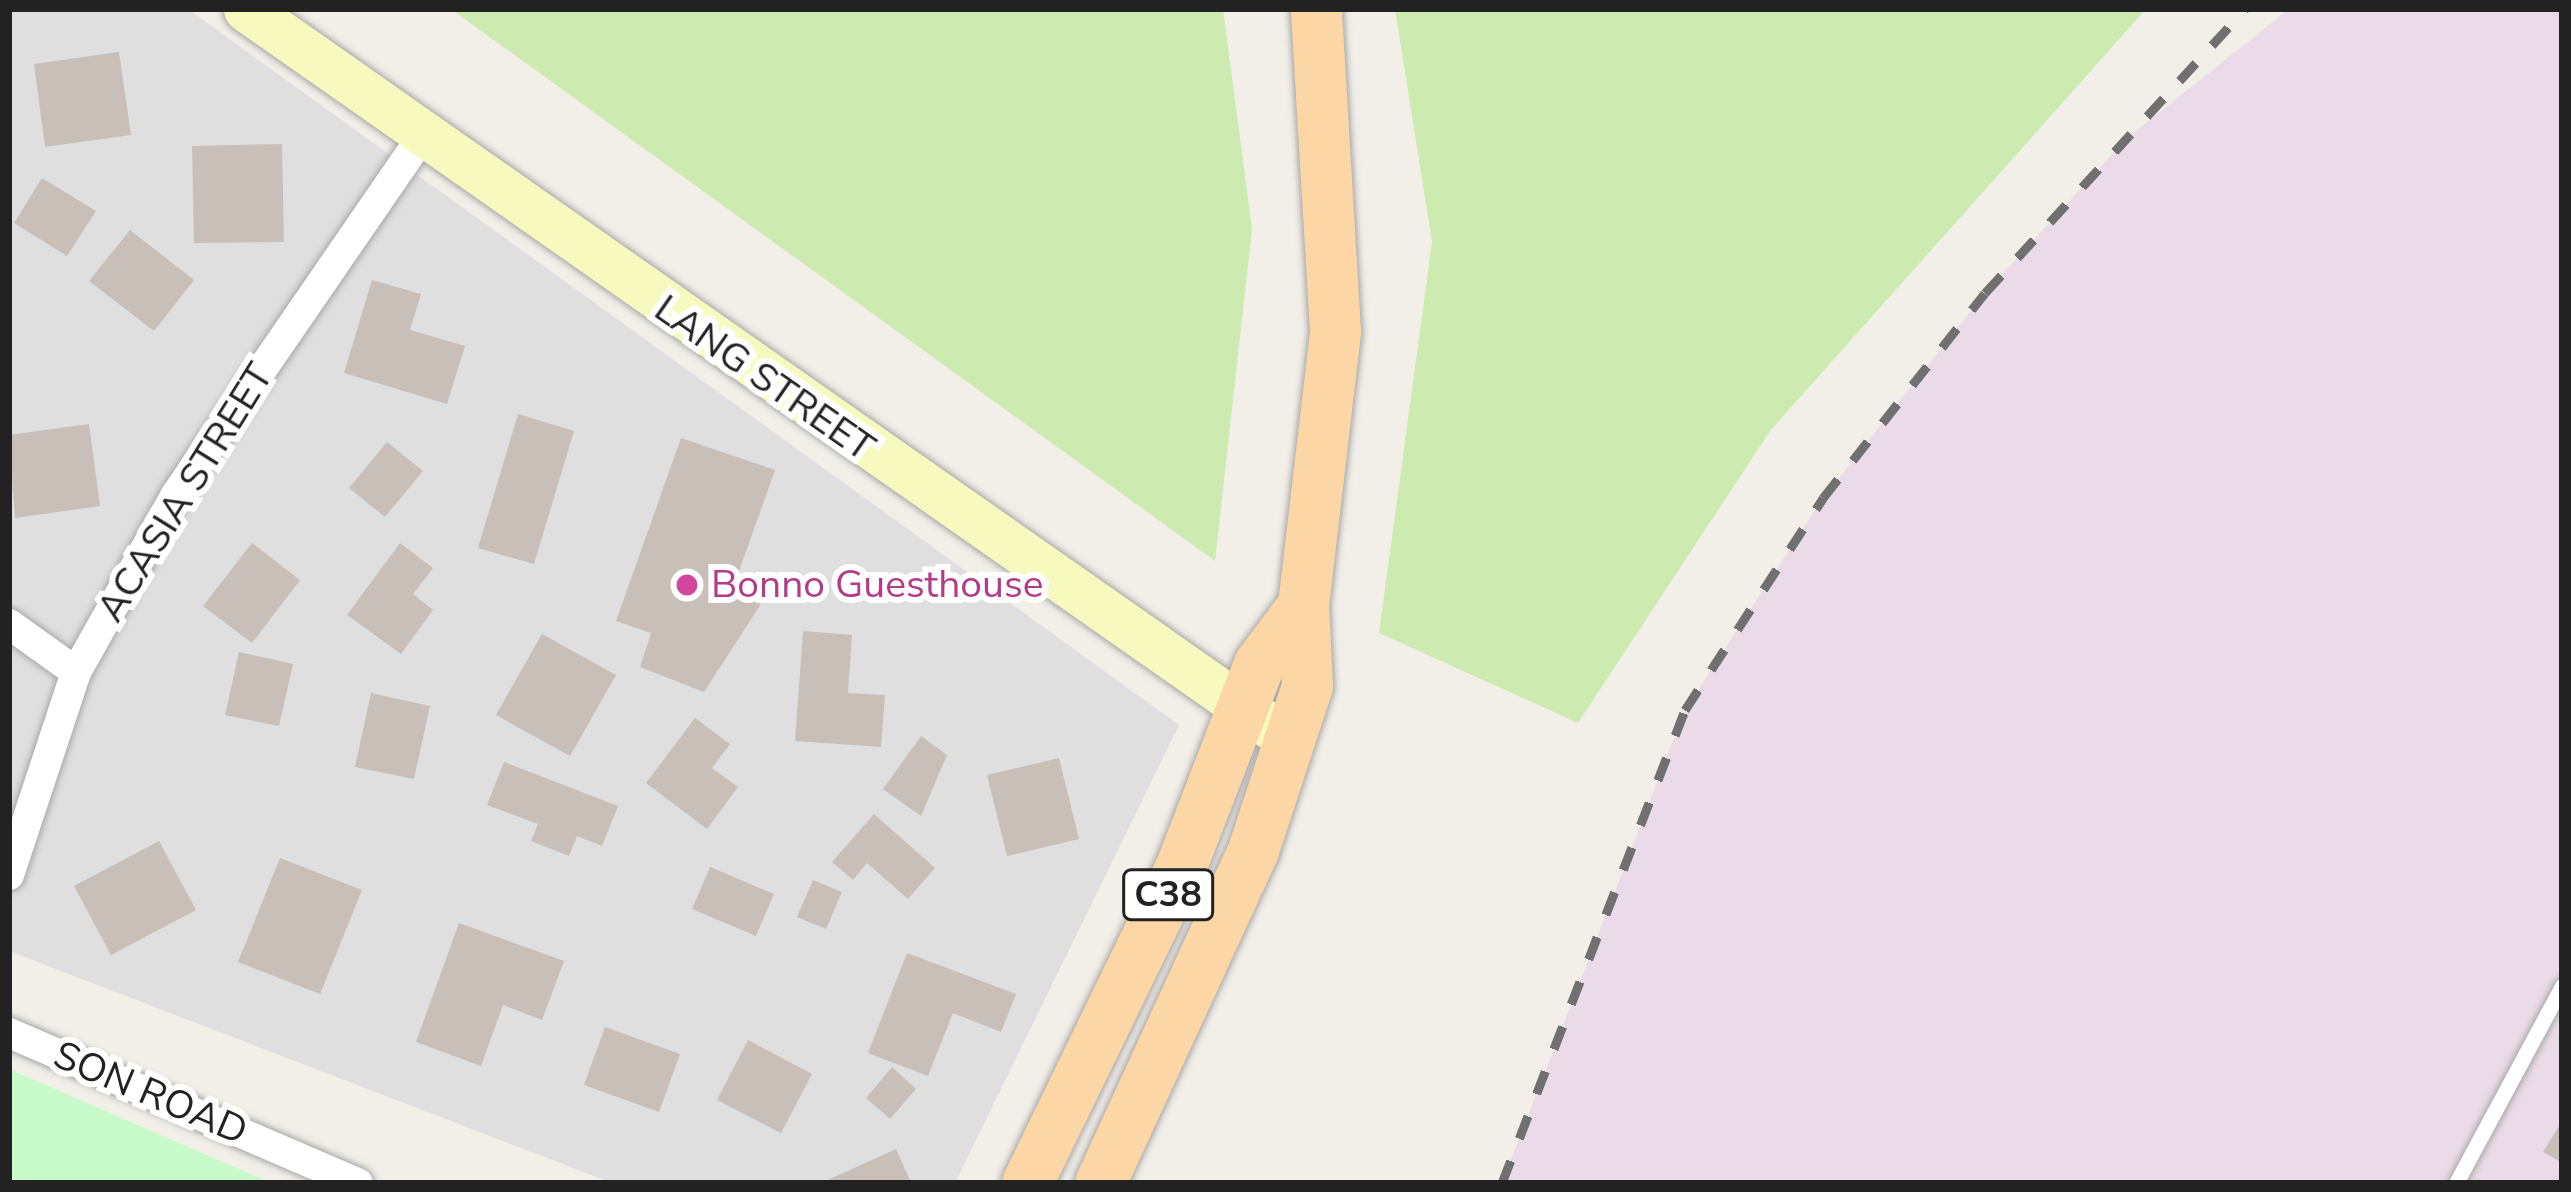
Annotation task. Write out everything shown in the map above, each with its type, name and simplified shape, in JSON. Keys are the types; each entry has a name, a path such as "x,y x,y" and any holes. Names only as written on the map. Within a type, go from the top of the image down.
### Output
{"main road":[{"name":"C38","path":"1100,1183 1212,950 1307,686 1303,605 1335,331 1316,9"},
{"name":"C38","path":"1027,1183 1173,885 1258,664 1303,605"}],"street":[{"name":"LANG STREET","path":"246,9 420,139 1241,712 1290,737"},
{"name":"ACASIA STREET","path":"9,875 76,672 175,496 420,139"},
{"path":"9,624 76,672"},
{"name":"SON ROAD","path":"9,1033 358,1183"}],"lane":[{"path":"2456,1183 2562,986"}],"shaded area":[{"path":"9,9 188,9 1179,725 955,1183 612,1183 9,951"},
{"path":"2289,9 2562,9 2562,1183 1502,1183 1685,710 1823,498 1985,293 2126,139"}],"green space":[{"path":"451,9 1223,9 1252,229 1215,561"},
{"path":"1395,9 2146,9 1770,431 1578,723 1379,633 1432,242"},
{"path":"9,1069 271,1183 9,1183"}],"building":[{"path":"119,52 131,135 45,147 34,64"},
{"path":"282,144 284,242 194,243 192,146"},
{"path":"42,178 96,211 67,256 14,223"},
{"path":"130,230 194,280 154,331 89,281"},
{"path":"372,280 421,294 410,330 465,346 447,404 344,373"},
{"path":"518,414 574,431 534,564 478,548"},
{"path":"89,424 100,506 15,518 9,435"},
{"path":"681,438 775,470 733,588 761,604 704,692 640,667 651,633 616,621"},
{"path":"387,442 423,471 385,517 349,488"},
{"path":"252,543 300,580 252,643 203,606"},
{"path":"400,543 433,568 413,594 433,610 401,654 347,615"},
{"path":"803,631 852,635 848,693 885,695 881,747 795,741"},
{"path":"542,634 616,675 570,756 496,715"},
{"path":"239,652 293,664 279,726 225,715"},
{"path":"371,693 430,706 414,779 355,767"},
{"path":"695,718 730,744 712,768 738,787 707,829 646,783"},
{"path":"921,736 947,755 921,816 883,789"},
{"path":"1059,758 1079,839 1007,856 987,775"},
{"path":"504,762 618,806 602,846 577,836 569,856 531,841 538,824 487,805"},
{"path":"874,814 935,868 908,899 867,863 853,880 832,862"},
{"path":"159,841 196,910 111,955 74,886"},
{"path":"280,858 362,890 320,994 238,962"},
{"path":"710,867 774,894 756,936 692,909"},
{"path":"813,880 842,892 826,929 797,917"},
{"path":"459,923 564,961 542,1020 503,1005 481,1066 416,1042"},
{"path":"907,953 1016,994 1001,1032 953,1013 928,1076 868,1053"},
{"path":"605,1027 680,1054 659,1112 584,1085"},
{"path":"748,1040 812,1074 781,1133 717,1100"},
{"path":"892,1067 916,1089 890,1119 866,1098"},
{"path":"2562,1121 2562,1163 2543,1152"},
{"path":"896,1149 911,1183 821,1183"}],"railway":[{"path":"1502,1183 1685,710 1823,498 1985,293 2245,9"}],"place":[{"name":"Bonno Guesthouse","path":"687,585"}]}
